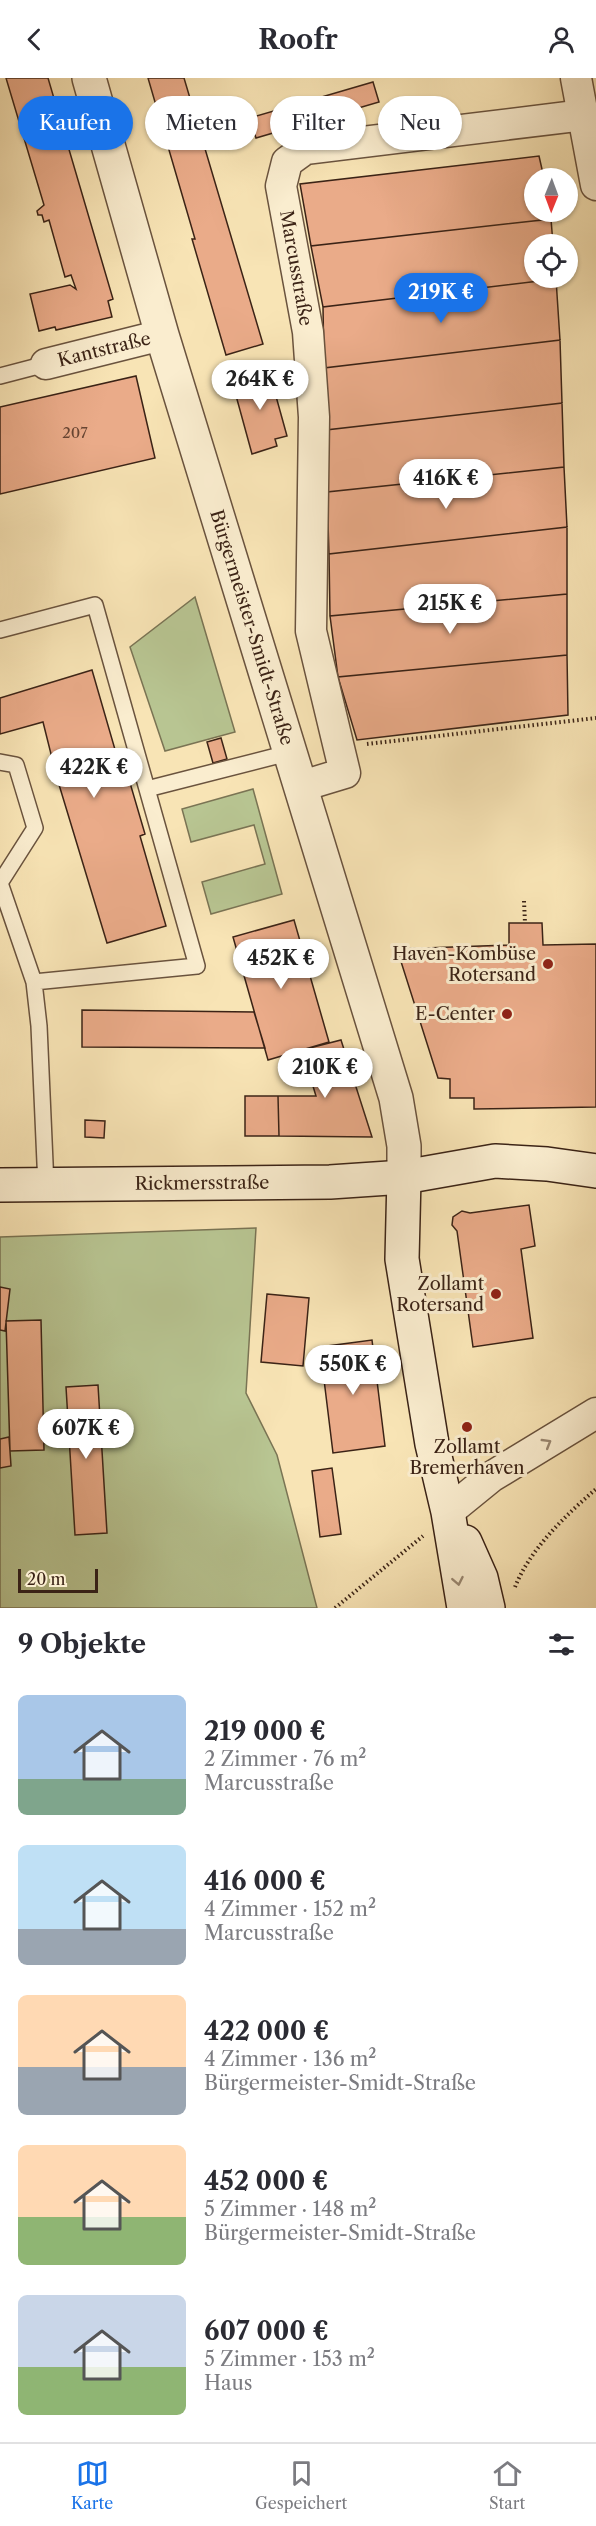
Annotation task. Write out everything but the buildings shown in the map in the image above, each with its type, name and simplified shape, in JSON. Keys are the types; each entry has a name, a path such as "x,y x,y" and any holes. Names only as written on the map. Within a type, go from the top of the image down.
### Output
{"street":[{"name":"Bürgermeister-Smidt-Straße","path":"89,78 162,335 292,752 396,1098 404,1146 402,1259 432,1444 437,1523"},
{"path":"576,78 595,173"},
{"name":"Marcusstraße","path":"302,786 345,773 311,631 314,417 308,332 281,186 286,162 305,149 584,115"},
{"name":"Kantstraße","path":"46,364 162,335"},
{"name":"Rickmersstraße","path":"0,1185 330,1182 404,1177 495,1161 547,1164 596,1171"},
{"path":"437,1523 491,1476 596,1413"},
{"path":"437,1523 476,1562 501,1600"},
{"path":"437,1523 464,1608"}],"lane":[{"path":"0,376 46,364"},
{"path":"0,630 95,605 197,966 34,982"},
{"path":"147,789 292,752"},
{"path":"0,762 16,765 35,828 0,883 34,982 39,1026 46,1186"}],"path":[{"path":"339,748 596,718"},
{"path":"524,901 525,923"},
{"path":"501,1600 547,1538 568,1514 596,1489"},
{"path":"335,1608 437,1523"}],"green space":[{"path":"195,597 235,732 165,751 130,647"},
{"path":"253,789 282,894 211,914 202,882 265,864 254,825 191,842 182,809"},
{"path":"256,1228 246,1393 277,1455 317,1608 0,1608 0,1237"}],"place":[{"name":"Haven-Kombüse Rotersand","path":"548,964"},
{"name":"E-Center","path":"507,1014"},
{"name":"Zollamt Rotersand","path":"496,1294"},
{"name":"Zollamt Bremerhaven","path":"467,1427"}]}
